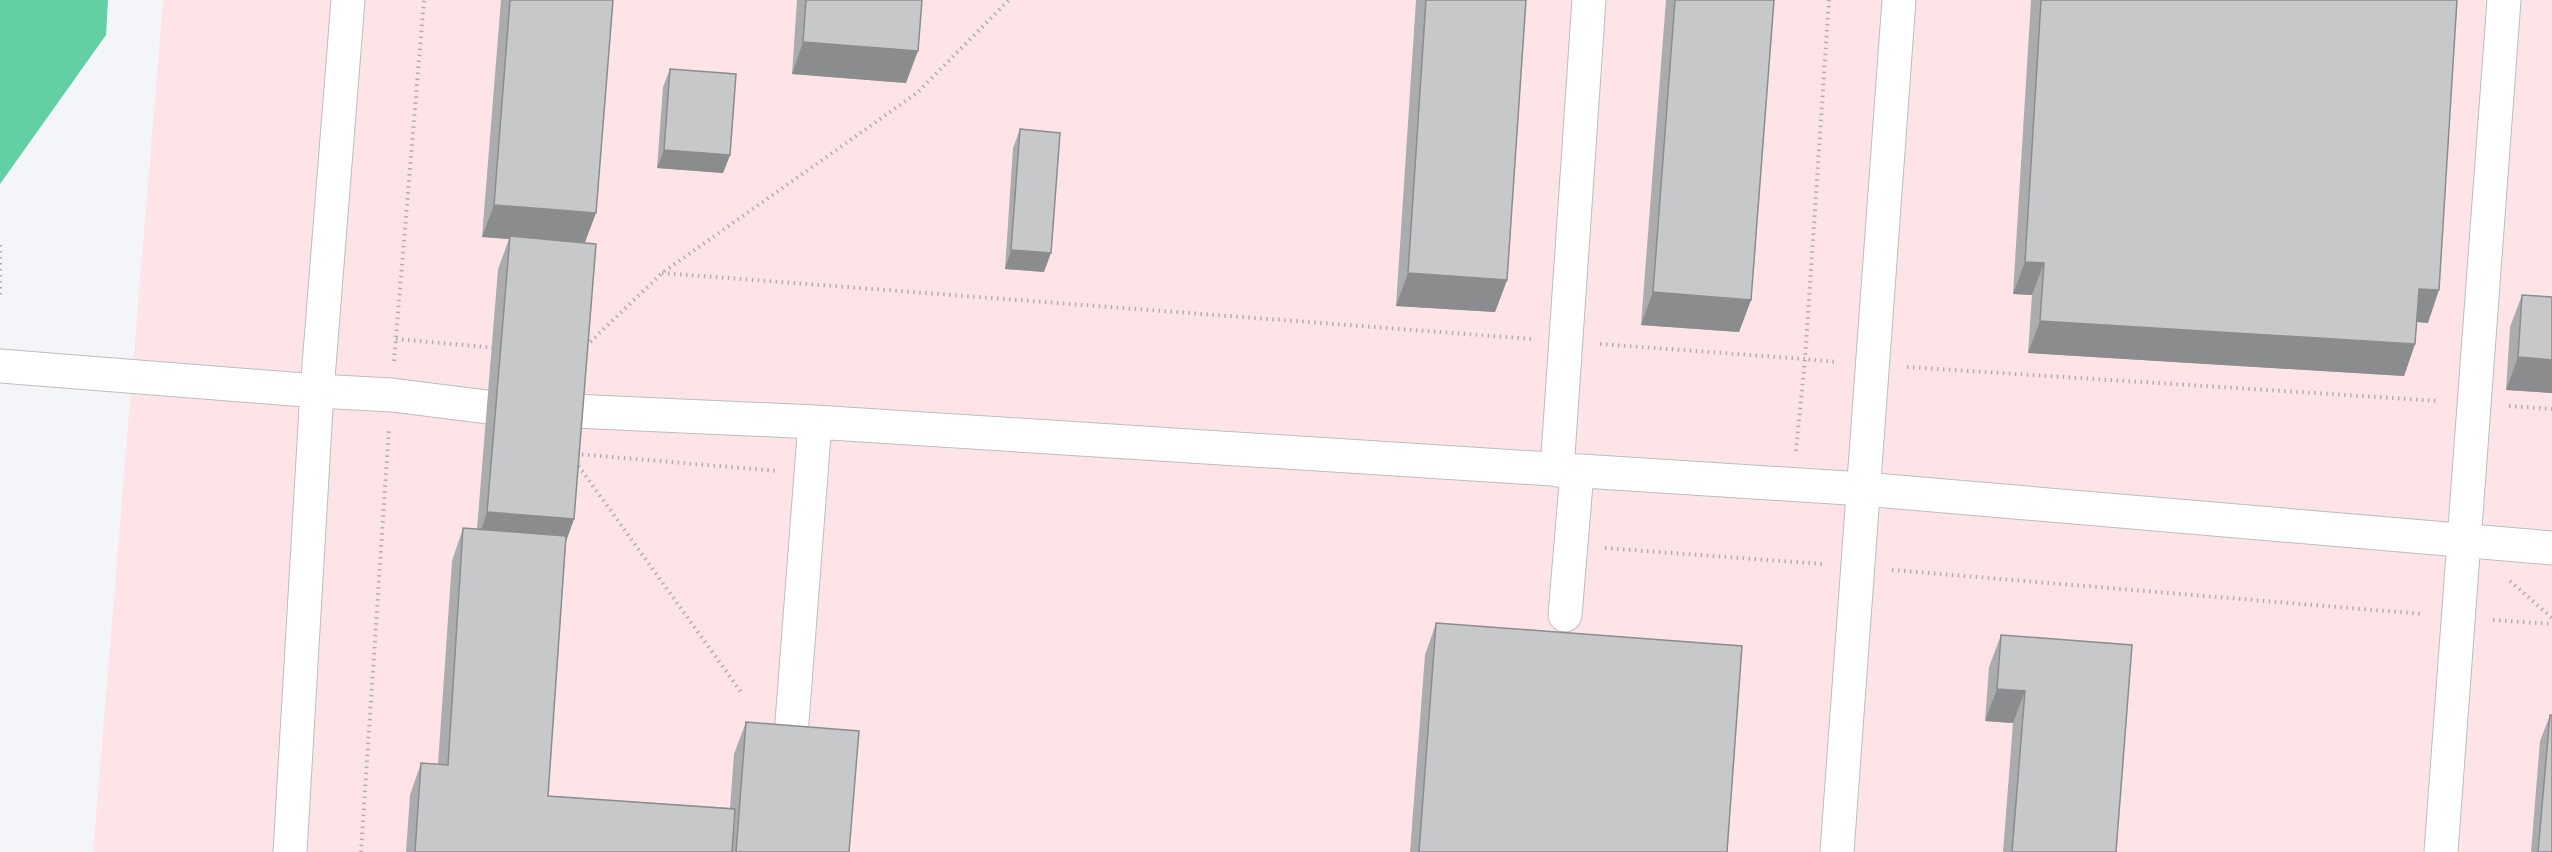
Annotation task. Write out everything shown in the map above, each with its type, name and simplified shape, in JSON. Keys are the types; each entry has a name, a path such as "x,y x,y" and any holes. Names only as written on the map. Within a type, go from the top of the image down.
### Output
{"lane":[{"path":"290,852 317,391 348,0"},
{"path":"1565,615 1571,546 1567,471 1565,341 1589,0"},
{"path":"1837,852 1899,0"},
{"path":"2441,852 2504,0"},
{"path":"0,366 392,395 487,407 815,422 1863,489 2552,548"},
{"path":"791,735 815,422"}],"path":[{"path":"578,353 662,273 916,93 1009,0"},
{"path":"1793,485 1805,359 1829,0"},
{"path":"0,245 0,295"},
{"path":"662,273 1872,364 2552,409"},
{"path":"396,339 502,348"},
{"path":"741,692 570,453 812,474"},
{"path":"1571,546 2552,624"}],"shaded area":[{"path":"163,0 2552,0 2552,852 93,852"}],"green space":[{"path":"0,0 108,0 106,35 0,184"}],"building":[{"path":"510,0 613,0 596,213 494,205"},
{"path":"806,0 922,0 918,51 803,42"},
{"path":"1426,0 1526,0 1507,280 1408,273"},
{"path":"1675,0 1774,0 1751,300 1653,292"},
{"path":"2041,0 2457,0 2439,290 2419,289 2415,344 2040,321 2044,263 2025,262"},
{"path":"670,69 736,74 730,155 664,150"},
{"path":"1020,129 1060,133 1051,253 1011,250"},
{"path":"510,236 596,244 574,519 487,512"},
{"path":"2522,295 2552,297 2552,360 2518,357"},
{"path":"463,528 566,536 548,796 735,809 732,852 415,852 421,763 448,765"},
{"path":"1436,623 1742,646 1727,852 1419,852"},
{"path":"2001,635 2132,645 2116,852 2012,852 2025,691 1997,689"},
{"path":"2550,715 2552,715 2552,852 2538,852"},
{"path":"746,722 859,731 849,852 736,852"}]}
